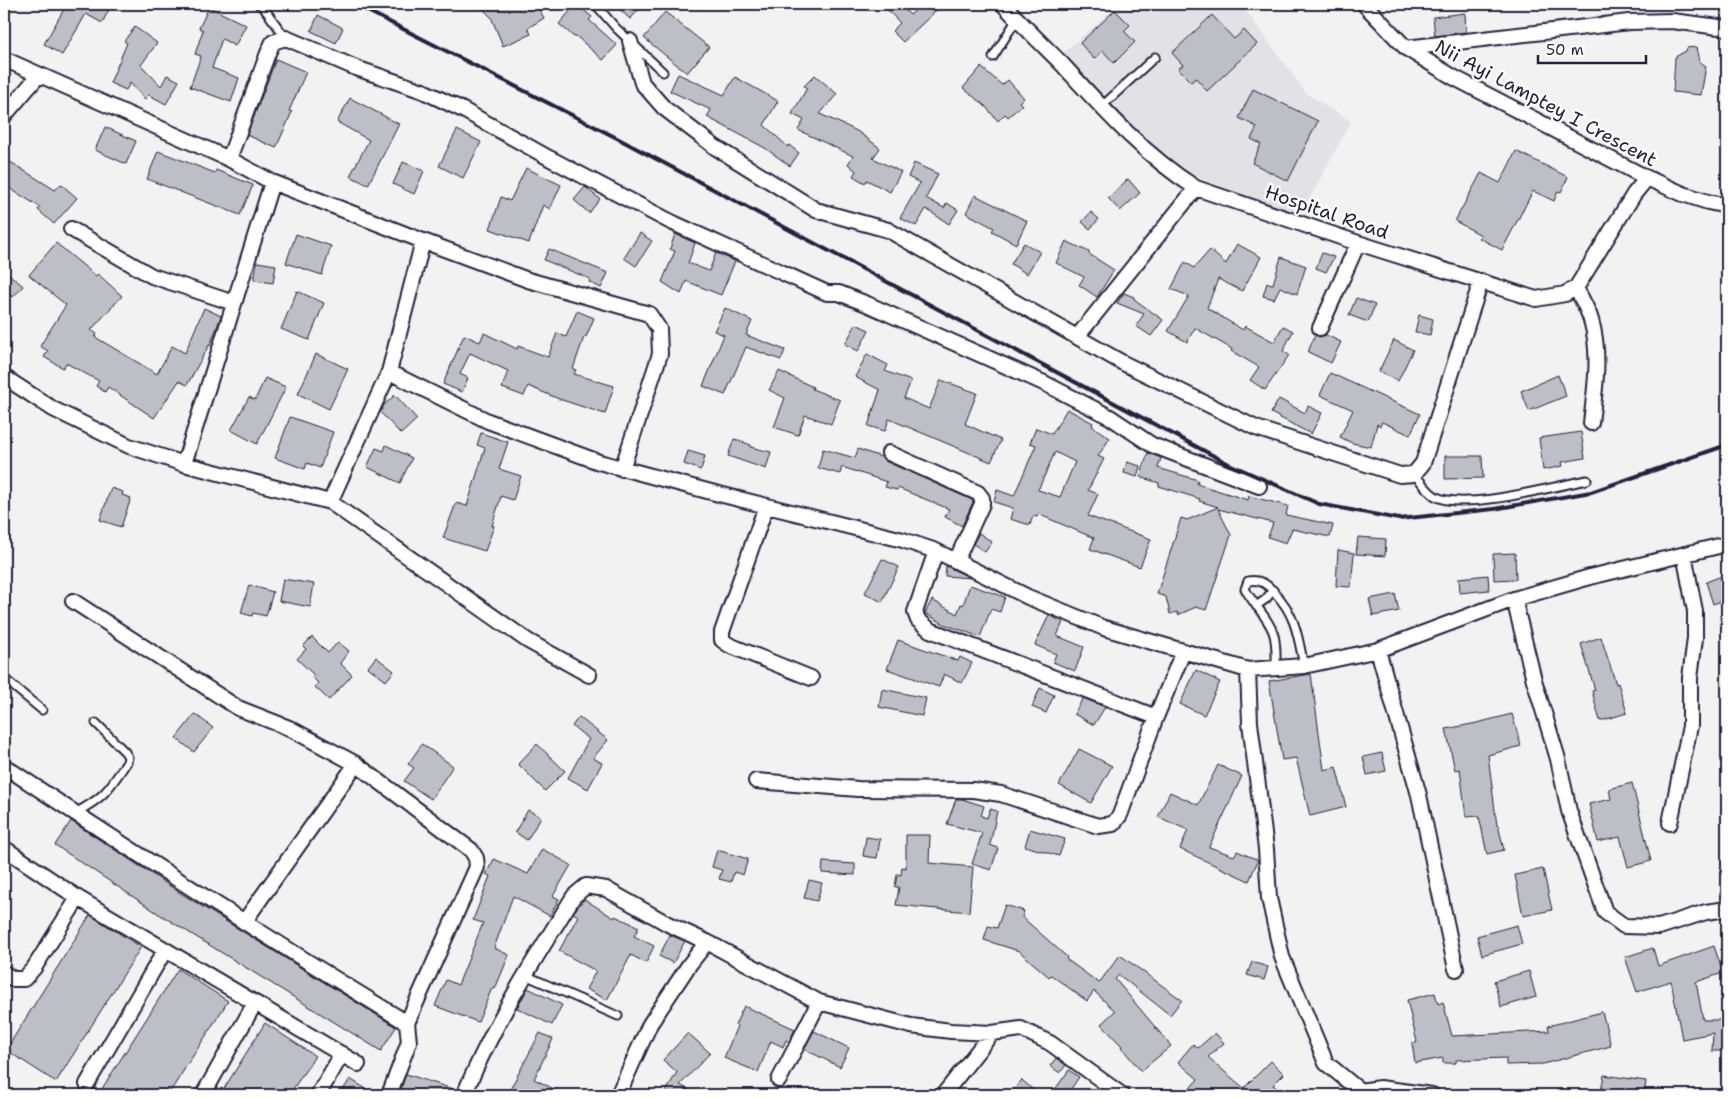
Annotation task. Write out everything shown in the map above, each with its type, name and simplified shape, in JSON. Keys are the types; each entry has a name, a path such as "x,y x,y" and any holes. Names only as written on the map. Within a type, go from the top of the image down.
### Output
{"street":[{"name":"Hospital Road","path":"1003,4 1144,149 1176,175 1196,188 1358,243 1536,299 1565,294 1576,288"},
{"name":"Nii Ayi Lamptey I Crescent","path":"1364,4 1406,48 1452,77 1647,178 1683,194 1727,206"},
{"path":"1406,48 1629,22 1672,21 1727,28"},
{"path":"229,159 273,42 286,38 356,68 423,91 463,110 671,222 827,293 839,293 867,304 1044,383 1110,417 1152,445 1259,486"},
{"path":"630,41 642,83 664,108 715,147 816,210 888,230 1122,363 1256,428 1400,475 1414,474 1423,462 1481,281"},
{"path":"4,59 229,159 272,182 423,242 528,280 649,314 659,329 660,354 622,469"},
{"path":"4,116 39,76"},
{"path":"1591,423 1597,370 1597,345 1591,318 1576,288 1634,194 1647,178"},
{"path":"184,464 272,182"},
{"path":"1077,337 1196,188"},
{"path":"71,229 152,276 234,303"},
{"path":"330,502 389,372 423,242"},
{"path":"1320,328 1358,243"},
{"path":"389,372 488,421 599,462 903,540 936,551 1028,597 1104,628 1248,670 1304,666 1378,650 1514,599 1590,577 1727,544"},
{"path":"4,377 53,409 128,446 184,464 330,502 528,641 589,675"},
{"path":"888,453 978,493 982,498 982,504 956,561"},
{"path":"766,506 722,632 722,640 729,646 811,678"},
{"path":"936,551 915,612 918,620 930,630 1156,716"},
{"path":"1670,823 1690,726 1690,678 1695,638 1695,611 1684,554"},
{"path":"1514,599 1534,680 1558,759 1569,811 1605,912 1624,926 1659,927 1706,912 1727,909"},
{"path":"73,601 238,708 289,728 356,764 471,850 476,858 477,867 407,1023 409,1042 389,1095"},
{"path":"1378,650 1419,794 1456,969"},
{"path":"756,781 858,789 973,790 1001,794 1098,826 1113,824 1120,814 1156,716 1183,652"},
{"path":"1248,670 1250,723 1266,849 1270,898 1282,957 1326,1063 1359,1093 1380,1088 1432,1095"},
{"path":"244,922 356,764"},
{"path":"4,766 289,951 407,1023"},
{"path":"4,848 78,898 358,1064"},
{"path":"464,1095 493,1032 524,976 574,896 586,886 606,889 668,924 707,942 819,1002 911,1026 951,1032 992,1033 1021,1029 1050,1043 1122,1095"},
{"path":"4,973 12,979 24,979 34,968 78,898"},
{"path":"618,1095 650,1024 689,964 707,942"},
{"path":"88,1084 165,950"},
{"path":"779,1080 819,1002"},
{"path":"203,1095 255,1003"},
{"path":"943,1095 992,1033"},
{"path":"318,1095 342,1054"}],"lane":[{"path":"258,4 263,7 286,38"},
{"path":"595,4 630,41 664,72"},
{"path":"993,57 1017,19"},
{"path":"1102,107 1155,57"},
{"path":"1414,474 1436,496 1457,500 1486,500 1587,480"},
{"path":"1276,668 1274,633 1266,618 1245,589 1248,581 1257,580 1265,583 1288,608 1297,634 1304,666"},
{"path":"1256,606 1266,599 1273,590"},
{"path":"4,680 42,710"},
{"path":"74,813 95,802 109,790 128,757 96,723"},
{"path":"524,976 618,1016"}],"shaded area":[{"path":"1120,4 1241,4 1307,94 1351,121 1301,215 1180,171 1155,157 1062,54"}],"building":[{"path":"67,4 112,4 102,23 86,14 62,55 44,44"},
{"path":"478,4 536,4 544,18 528,28 531,34 503,46 491,17"},
{"path":"576,4 592,17 589,20 617,45 603,60 559,24"},
{"path":"614,4 645,4 630,19"},
{"path":"882,4 899,4 910,15 922,4 943,4 903,42 892,31 900,23"},
{"path":"209,7 246,25 235,46 222,39 212,68 239,78 231,102 190,87 201,56 195,54 203,30 199,28"},
{"path":"1115,10 1130,25 1124,31 1135,42 1114,63 1103,51 1094,59 1080,43"},
{"path":"665,12 709,47 687,73 644,38"},
{"path":"1465,13 1466,32 1435,36 1433,17"},
{"path":"318,15 343,28 336,43 311,31"},
{"path":"1212,15 1234,39 1244,30 1257,44 1207,91 1196,78 1191,82 1178,69 1183,65 1172,53"},
{"path":"135,27 157,43 141,65 161,86 167,75 179,81 166,104 149,95 145,99 130,83 126,90 110,83 127,43 124,41"},
{"path":"1697,47 1700,62 1706,66 1701,95 1673,92 1675,57 1686,51 1687,48"},
{"path":"276,59 306,72 289,111 292,112 276,148 247,135"},
{"path":"981,67 1002,85 1008,80 1024,98 1019,102 1022,105 1008,117 1005,114 998,121 985,106 963,88"},
{"path":"678,74 724,95 735,77 778,101 764,125 788,147 789,145 799,153 790,166 765,148 707,117 711,110 670,91"},
{"path":"815,75 837,94 820,114 857,131 880,148 873,158 901,172 890,192 867,180 865,183 853,176 856,171 848,164 853,156 798,130 804,120 792,114 807,88 804,86"},
{"path":"1253,89 1318,121 1288,181 1252,163 1261,144 1251,139 1257,127 1239,118"},
{"path":"350,98 399,124 368,185 350,176 369,140 337,122"},
{"path":"105,127 136,141 126,164 95,150"},
{"path":"457,130 481,142 463,178 439,166"},
{"path":"158,151 215,173 216,170 253,185 240,215 147,179"},
{"path":"1516,151 1568,177 1561,192 1558,191 1554,201 1533,191 1502,250 1479,238 1481,235 1455,221 1481,173 1500,183"},
{"path":"4,158 55,190 61,184 77,198 54,224 38,210 40,207 4,185"},
{"path":"403,162 424,171 414,194 393,184"},
{"path":"914,163 938,174 926,198 944,208 947,203 958,210 949,224 926,209 916,226 900,218 920,183 908,177"},
{"path":"526,168 561,185 550,209 543,205 529,243 490,229 501,197 510,201"},
{"path":"1128,179 1140,193 1120,211 1108,198"},
{"path":"585,187 600,199 589,213 574,200"},
{"path":"975,195 1027,221 1016,244 992,231 994,228 966,213"},
{"path":"1091,212 1099,219 1090,229 1082,222"},
{"path":"640,233 652,241 636,266 624,258"},
{"path":"296,234 331,246 322,275 286,263"},
{"path":"675,234 695,243 688,263 709,271 716,253 735,261 721,295 686,281 681,294 662,282 675,251 670,249"},
{"path":"1066,241 1089,252 1089,254 1114,270 1097,297 1079,285 1084,277 1056,263"},
{"path":"56,243 96,276 98,274 122,296 91,330 97,334 95,337 157,374 172,346 185,353 204,308 221,316 210,346 187,385 179,381 154,418 108,387 105,392 96,386 99,381 66,363 63,368 44,357 48,351 40,346 66,305 29,275"},
{"path":"1024,243 1040,252 1027,274 1011,264"},
{"path":"1237,244 1261,257 1242,291 1218,279 1207,308 1243,330 1245,326 1274,342 1283,326 1293,331 1283,351 1289,355 1265,390 1250,380 1259,367 1231,351 1232,349 1195,328 1187,342 1168,331 1189,296 1171,289 1185,262 1194,268 1210,250 1226,264"},
{"path":"549,249 608,273 601,288 589,282 590,279 544,260"},
{"path":"1322,253 1334,257 1326,272 1316,268"},
{"path":"1281,257 1306,266 1297,294 1280,287 1274,299 1263,296 1267,283 1273,284"},
{"path":"257,262 276,265 273,283 254,280"},
{"path":"4,270 23,286 13,297 4,289"},
{"path":"297,291 324,303 309,340 281,329"},
{"path":"1124,293 1134,297 1134,299 1163,320 1151,336 1136,326 1144,314 1117,303"},
{"path":"1356,298 1375,305 1368,322 1349,315"},
{"path":"725,308 752,321 746,335 785,350 781,360 746,347 725,395 703,386 724,335 714,331"},
{"path":"577,311 594,318 586,337 584,337 573,369 576,370 574,374 614,386 605,414 559,399 528,386 524,396 502,388 508,371 470,353 460,374 468,378 462,392 443,384 464,335 480,342 484,333 517,349 518,346 548,357 557,333 566,337"},
{"path":"1419,315 1433,319 1430,335 1415,332"},
{"path":"856,324 869,330 858,351 845,344"},
{"path":"1315,335 1320,337 1326,335 1341,342 1331,363 1308,352"},
{"path":"1394,340 1413,350 1398,381 1379,371"},
{"path":"316,354 348,369 329,409 298,394"},
{"path":"867,354 888,365 885,371 911,381 904,398 929,409 941,380 977,393 965,424 1001,440 991,462 889,419 885,431 868,426 880,390 855,377"},
{"path":"779,371 813,387 812,389 840,400 831,424 805,415 798,435 774,427 785,398 769,390"},
{"path":"1330,373 1420,414 1410,435 1382,422 1380,426 1377,424 1371,447 1352,443 1340,437 1353,410 1320,395"},
{"path":"1558,375 1566,396 1529,411 1521,391"},
{"path":"265,378 286,387 257,444 231,430 249,397 255,400"},
{"path":"395,395 417,419 401,434 380,412 384,405"},
{"path":"1279,399 1305,413 1308,406 1322,413 1311,434 1271,413"},
{"path":"1067,409 1093,423 1092,426 1110,438 1098,456 1104,459 1088,490 1098,494 1088,516 1151,539 1140,567 1090,549 1094,538 1038,514 1037,517 1033,516 1030,525 1010,519 1013,508 994,502 997,490 1014,496 1036,445 1030,443 1036,428 1052,434","holes":["1055,452 1075,462 1060,497 1038,490"]},
{"path":"290,417 333,432 320,468 307,463 305,469 275,458"},
{"path":"1581,432 1585,458 1562,462 1563,466 1543,470 1539,438"},
{"path":"481,433 508,442 499,469 521,476 513,500 501,496 492,526 494,526 485,551 443,538 456,503 467,506 485,448 477,445"},
{"path":"734,439 751,445 750,447 771,452 766,469 728,456"},
{"path":"386,445 412,458 400,483 367,467 376,448 384,451"},
{"path":"823,449 855,458 858,449 881,457 885,461 973,502 962,526 945,517 949,509 898,488 897,490 885,487 887,482 842,467 840,474 818,468"},
{"path":"688,451 705,456 701,470 684,464"},
{"path":"1148,453 1161,458 1158,468 1198,480 1197,484 1248,500 1249,496 1288,506 1286,515 1333,525 1330,537 1292,529 1286,543 1268,537 1273,523 1218,509 1231,535 1206,610 1196,607 1178,615 1177,612 1170,614 1166,597 1157,594 1181,518 1187,520 1218,507 1199,501 1200,499 1159,486 1159,483 1140,477"},
{"path":"1445,456 1482,456 1483,478 1445,479"},
{"path":"1127,462 1140,466 1137,477 1124,473"},
{"path":"111,488 123,492 122,495 131,498 121,527 100,520"},
{"path":"979,533 992,542 985,552 973,544"},
{"path":"1358,537 1386,539 1385,556 1356,554"},
{"path":"1338,550 1354,553 1351,587 1336,586"},
{"path":"1515,553 1516,579 1494,580 1493,554"},
{"path":"882,559 899,567 882,602 865,593"},
{"path":"946,566 971,578 945,576"},
{"path":"1727,574 1727,599 1713,604 1706,582"},
{"path":"1488,575 1489,590 1460,593 1459,578"},
{"path":"283,579 314,584 310,607 279,601"},
{"path":"249,585 273,592 266,616 253,613 252,616 241,613"},
{"path":"970,585 1005,597 1000,612 991,609 980,637 944,624 925,613 932,600 957,614 961,604 963,605"},
{"path":"1395,594 1399,611 1373,616 1369,599"},
{"path":"1049,615 1063,622 1057,636 1084,647 1075,671 1053,662 1056,654 1035,645"},
{"path":"312,637 328,653 338,642 349,651 340,663 352,675 329,700 315,687 318,683 312,677 314,675 297,659 306,649 303,646"},
{"path":"1601,637 1627,713 1600,721 1592,691 1595,690 1581,644"},
{"path":"898,640 958,661 960,657 972,663 962,683 944,674 939,687 887,669"},
{"path":"376,657 394,671 386,681 368,667"},
{"path":"1196,670 1220,682 1204,715 1180,704"},
{"path":"1311,674 1324,770 1336,767 1346,807 1310,816 1296,758 1282,760 1269,681"},
{"path":"1040,688 1054,695 1046,713 1032,707"},
{"path":"882,689 926,698 922,716 879,707"},
{"path":"1083,698 1105,707 1094,725 1074,714"},
{"path":"195,714 213,728 194,752 176,738"},
{"path":"1512,714 1521,746 1488,755 1497,826 1504,850 1487,854 1479,816 1466,817 1460,769 1455,770 1446,729"},
{"path":"579,717 608,740 593,758 602,763 588,789 568,778 589,739 572,726"},
{"path":"422,744 453,766 431,799 404,781 414,768 408,764"},
{"path":"537,744 565,771 545,791 518,764"},
{"path":"1079,749 1112,766 1091,803 1059,785"},
{"path":"1382,753 1386,771 1367,775 1363,757"},
{"path":"1218,765 1242,776 1209,847 1234,856 1237,851 1258,860 1249,881 1180,849 1188,830 1158,817 1170,792 1198,805"},
{"path":"1632,783 1651,861 1628,867 1620,837 1598,842 1589,804 1611,799 1609,789"},
{"path":"956,799 984,806 981,816 987,818 990,809 997,811 990,845 998,848 991,870 972,864 982,833 947,824"},
{"path":"528,810 541,817 527,840 515,832"},
{"path":"71,821 179,892 396,1027 381,1051 159,914 55,845"},
{"path":"1030,829 1065,839 1059,856 1025,846"},
{"path":"906,835 930,835 929,863 973,867 969,912 896,905 899,887 895,887 897,874 901,875 902,867 906,868"},
{"path":"866,837 880,839 877,858 863,856"},
{"path":"542,849 571,865 553,896 559,899 550,916 513,896 494,948 509,955 495,989 492,988 478,1022 435,1006 446,980 458,985 483,923 473,920 490,876 486,874 494,859 528,874"},
{"path":"717,850 748,859 743,875 734,872 731,882 719,879 722,870 712,867"},
{"path":"823,862 855,864 855,875 822,873"},
{"path":"1543,869 1552,910 1523,916 1515,875"},
{"path":"809,880 822,883 817,901 804,898"},
{"path":"584,899 614,918 615,916 639,927 634,936 654,946 646,963 631,955 607,1000 586,989 596,971 559,951 578,916 573,913"},
{"path":"1005,905 1024,911 1022,917 1067,957 1066,959 1099,983 1120,955 1182,1000 1170,1015 1119,975 1115,979 1171,1046 1141,1071 1122,1046 1101,1024 1115,1011 1094,991 1087,1001 1051,975 1049,977 1019,951 984,940 988,926 997,928"},
{"path":"90,915 141,947 56,1082 6,1050"},
{"path":"1517,925 1522,944 1482,955 1477,936"},
{"path":"670,935 685,941 673,963 659,956"},
{"path":"1714,946 1723,973 1696,982 1703,1020 1727,1020 1727,1051 1712,1051 1713,1033 1682,1039 1671,981 1637,992 1625,957 1653,948 1658,966"},
{"path":"1252,962 1268,967 1264,980 1247,975"},
{"path":"178,969 228,1001 168,1095 98,1095"},
{"path":"1529,971 1536,997 1501,1007 1494,981"},
{"path":"528,988 562,1005 552,1025 517,1008"},
{"path":"1435,993 1438,1004 1443,1002 1452,1036 1549,1031 1548,1026 1602,1012 1611,1046 1543,1064 1506,1065 1506,1058 1456,1060 1456,1063 1443,1063 1443,1058 1415,1063 1412,1043 1417,1042 1407,1000"},
{"path":"744,1006 795,1029 789,1042 786,1040 783,1047 771,1041 758,1072 724,1058 737,1026 735,1025"},
{"path":"265,1023 315,1056 289,1095 220,1095"},
{"path":"814,1031 849,1048 840,1067 804,1049"},
{"path":"540,1033 553,1039 534,1079 566,1095 507,1095"},
{"path":"688,1033 710,1053 680,1085 699,1095 664,1095 677,1072 663,1060"},
{"path":"1215,1033 1224,1043 1208,1057 1226,1073 1244,1088 1271,1061 1284,1074 1273,1085 1286,1095 1184,1095 1198,1079 1178,1062 1193,1044 1198,1048"},
{"path":"1056,1058 1066,1065 1060,1073 1050,1066"},
{"path":"1069,1070 1079,1077 1067,1095 1051,1095"},
{"path":"406,1074 456,1090 455,1095 399,1095"},
{"path":"1604,1075 1646,1081 1644,1095 1601,1091"},
{"path":"350,1079 376,1095 340,1095"},
{"path":"1022,1080 1039,1095 1009,1095"}],"railway":[{"path":"354,4 615,137 1229,464 1319,504 1399,519 1494,509 1591,492 1727,445"}]}
